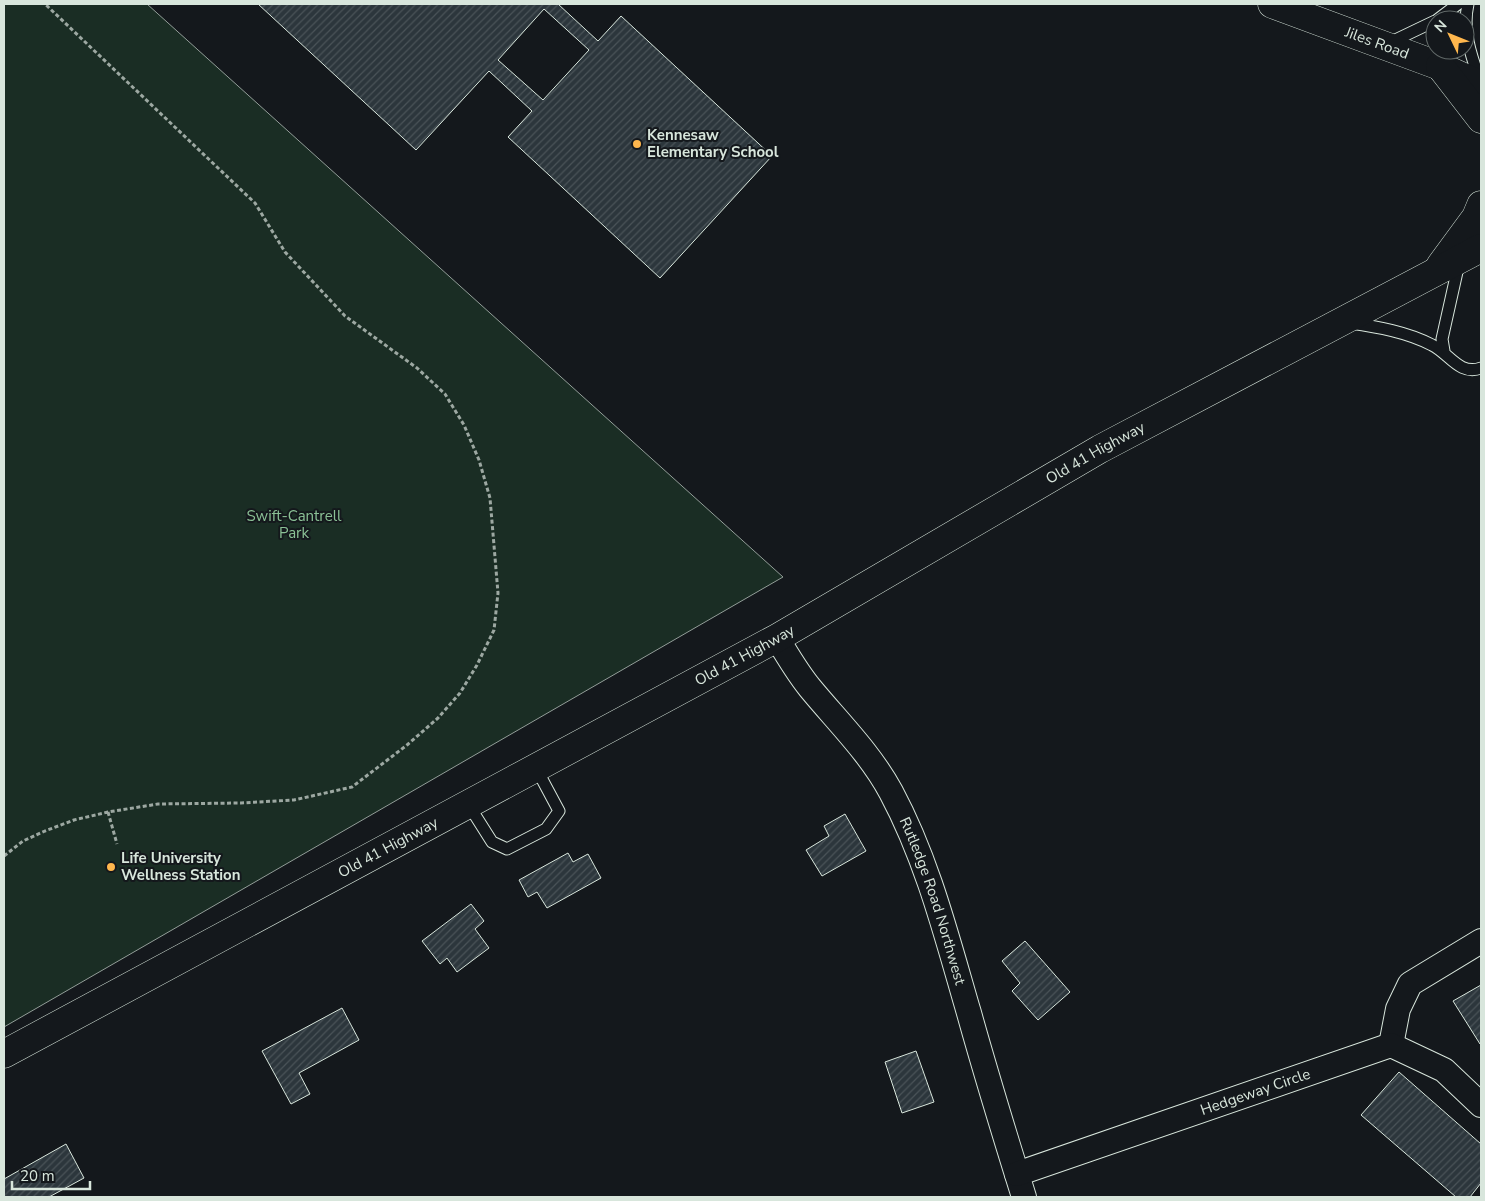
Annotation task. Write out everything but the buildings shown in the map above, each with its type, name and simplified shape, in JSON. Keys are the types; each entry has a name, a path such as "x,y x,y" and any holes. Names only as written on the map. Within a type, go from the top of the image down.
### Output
{"main road":[{"name":"Jiles Road","path":"1272,4 1440,66 1481,85"},
{"path":"1440,66 1481,119"},
{"path":"1435,272 1476,217 1481,205"},
{"name":"Old 41 Highway","path":"4,1054 777,638 1100,448 1470,254"}],"street":[{"name":"Rutledge Road Northwest","path":"777,638 809,687 858,743 890,790 904,817 933,892 1024,1197"},
{"path":"1481,941 1410,984 1398,1009 1391,1045 1444,1070 1481,1106"},
{"name":"Hedgeway Circle","path":"1016,1174 1391,1045"}],"lane":[{"path":"1468,4 1466,12 1467,41 1481,85"},
{"path":"1384,45 1425,27"},
{"path":"1444,352 1442,339 1470,254"},
{"path":"1341,322 1387,329 1417,339 1444,352 1453,362 1461,367 1470,370 1481,368"},
{"path":"468,804 492,842 507,849 546,829 559,811 536,768"}],"path":[{"path":"4,856 23,841 45,831 74,820 108,812 158,804 294,800 352,787 438,718 460,693 477,665 494,630 498,593 490,498 478,460 464,426 445,394 417,368 345,316 286,252 255,203 45,4"},
{"path":"108,812 117,844"}],"green space":[{"name":"Swift-Cantrell Park","path":"4,4 147,4 783,577 4,1027"}],"place":[{"name":"Kennesaw Elementary School","path":"637,144"},
{"name":"Life University Wellness Station","path":"111,867"}]}
